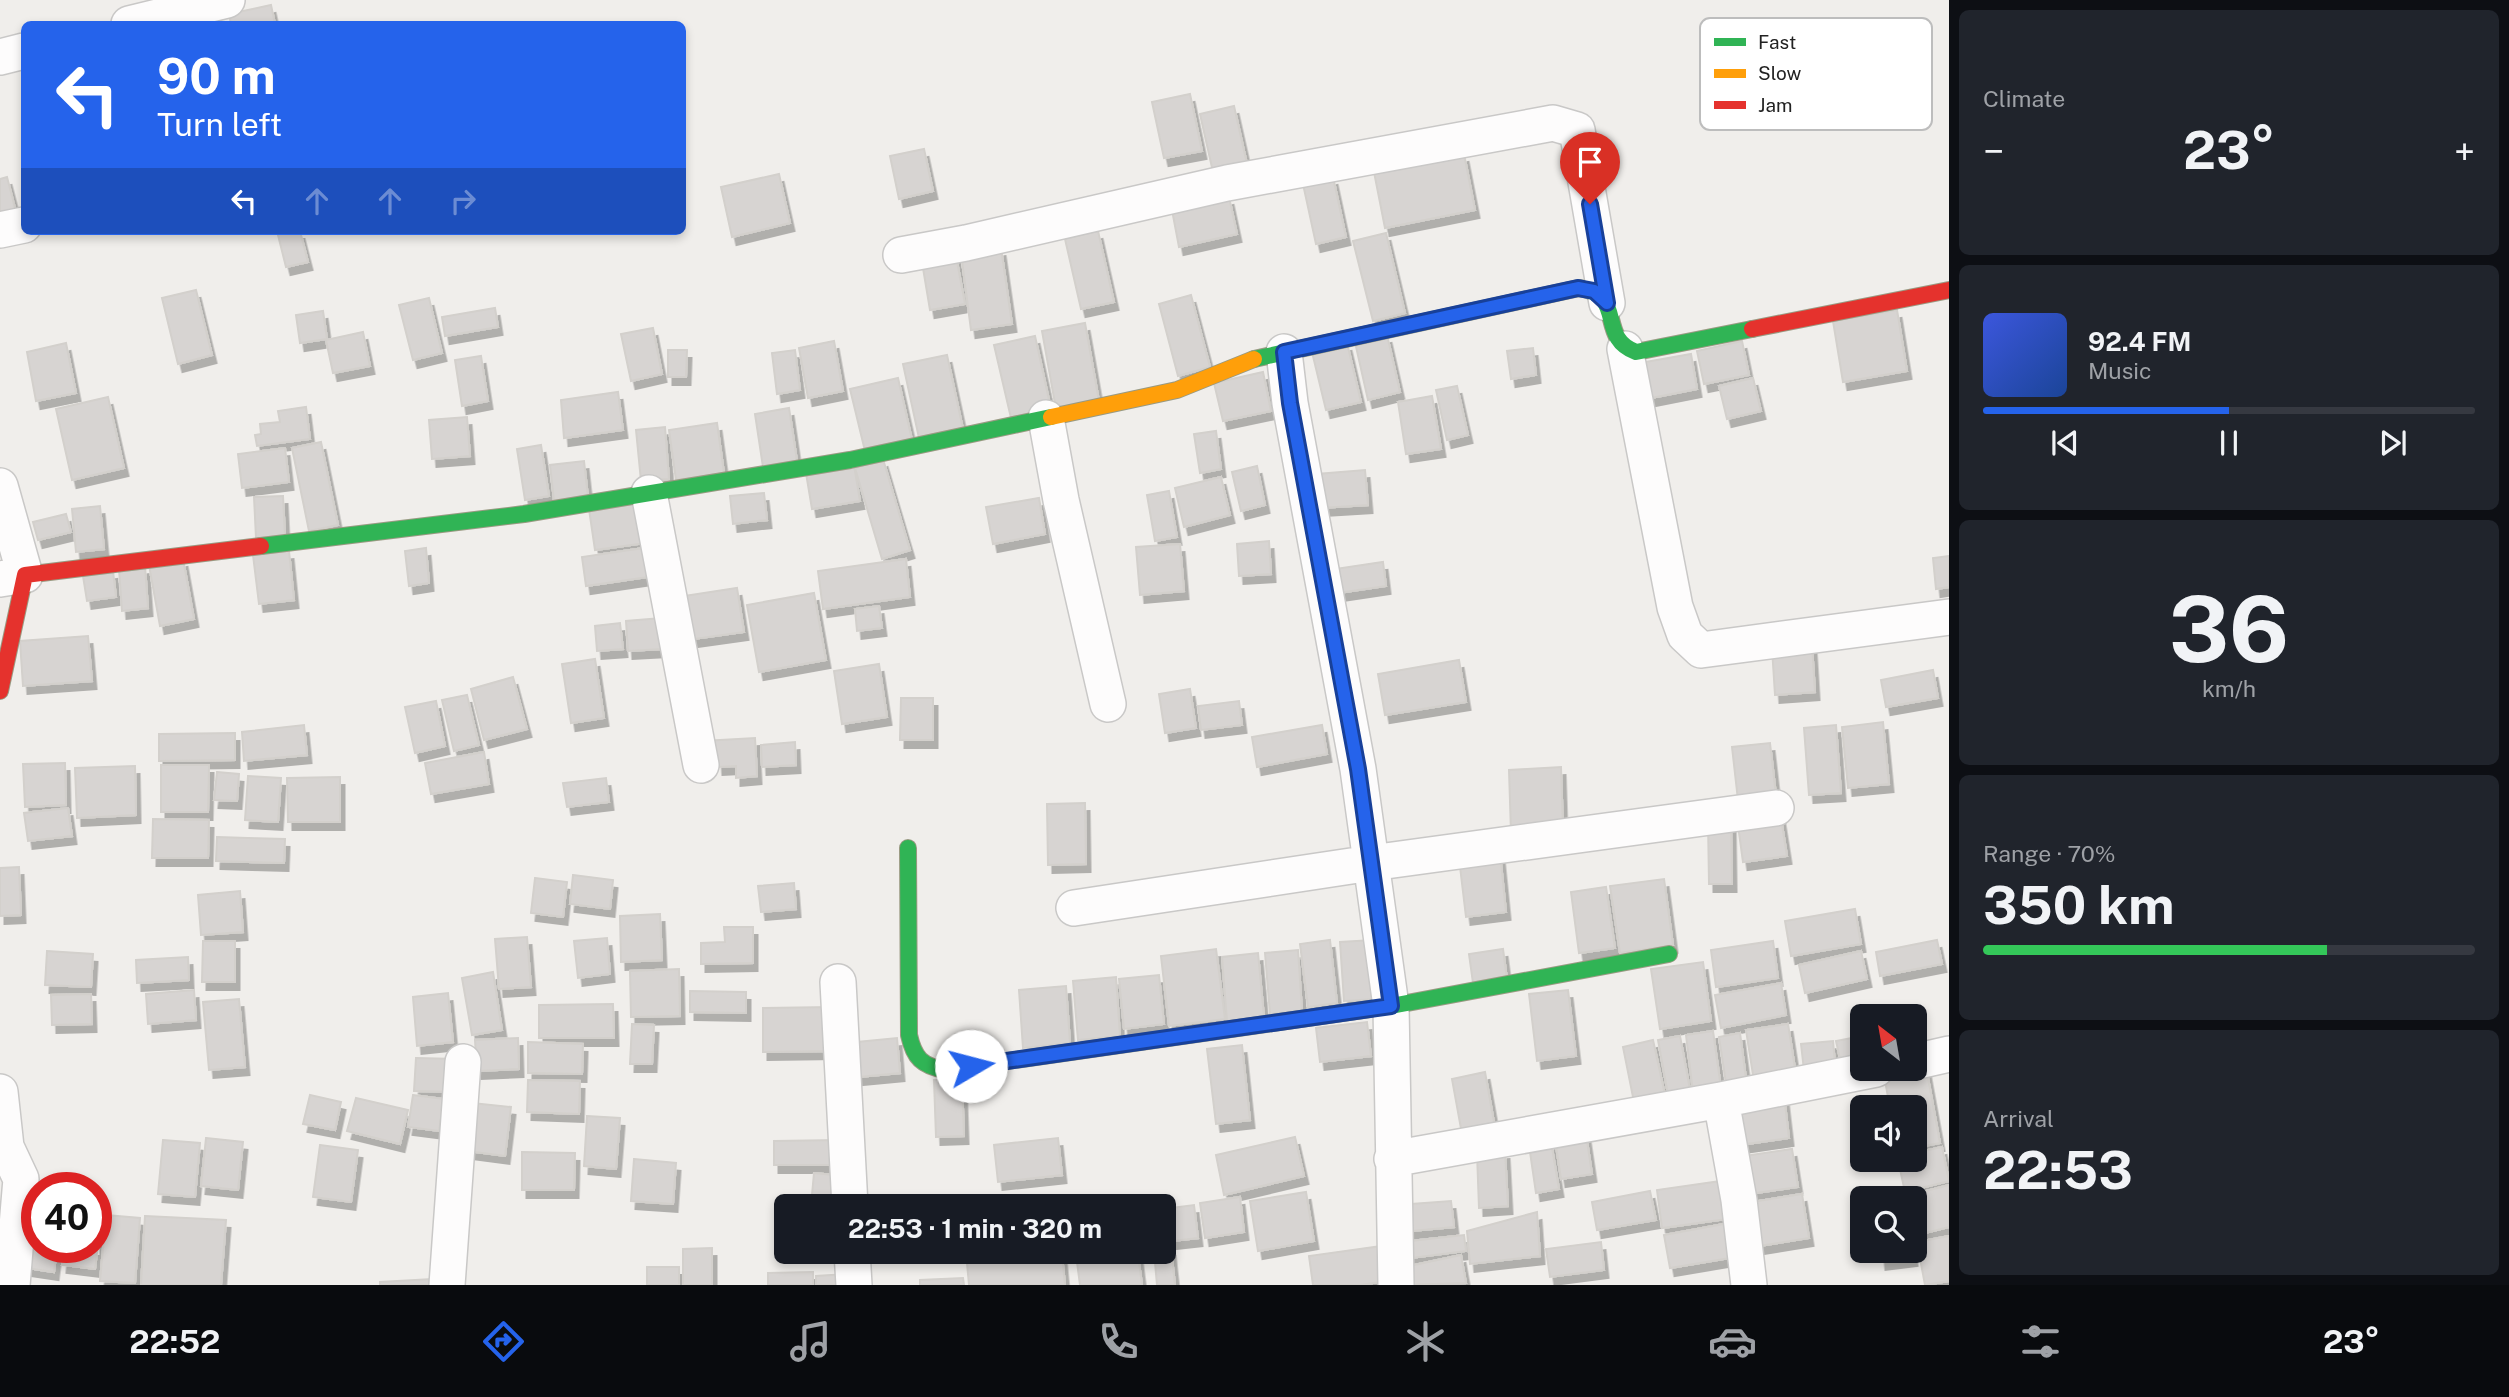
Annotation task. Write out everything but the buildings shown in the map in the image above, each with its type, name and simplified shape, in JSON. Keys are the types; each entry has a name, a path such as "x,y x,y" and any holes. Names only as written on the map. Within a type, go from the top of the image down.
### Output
{"street":[{"path":"141,21 227,0"},
{"path":"0,57 21,52"},
{"path":"901,255 1227,183 1553,123 1577,130 1607,303 1616,339 1625,349 1675,607 1685,635 1700,649 1949,617"},
{"path":"0,230 21,226"},
{"path":"13,577 524,514 850,460 1177,390 1251,360 1578,288 1594,291 1607,303"},
{"path":"1625,349 1636,352 1949,290"},
{"path":"1284,352 1290,403 1356,756 1391,1006 1396,1285"},
{"path":"1046,418 1061,500 1108,704"},
{"path":"0,486 13,577 0,691"},
{"path":"649,493 701,765"},
{"path":"1074,908 1371,863 1776,808"},
{"path":"908,848 909,1035 913,1054 926,1067 945,1070 1391,1006 1669,954"},
{"path":"838,982 849,1194"},
{"path":"1927,1059 1949,1054"},
{"path":"447,1285 463,1062"},
{"path":"1392,1159 1850,1074"},
{"path":"0,1093 6,1147 21,1179 12,1285"},
{"path":"1721,1100 1739,1200 1749,1285"},
{"path":"853,1264 854,1285"}],"traffic: fast":[{"path":"1254,359 1579,288 1594,292 1603,299 1617,337 1636,352 1752,329"},
{"path":"261,546 524,514 850,460 1051,417"},
{"path":"908,848 909,1035 920,1060 945,1070 1391,1006 1669,954"}],"traffic: slow":[{"path":"1051,417 1177,390 1254,359"}],"traffic: jam":[{"path":"1752,329 1949,290"},
{"path":"0,691 25,575 261,546"}],"route":[{"path":"971,1066 1391,1006 1358,769 1290,403 1284,352 1578,288 1594,291 1607,303 1590,204"}]}
